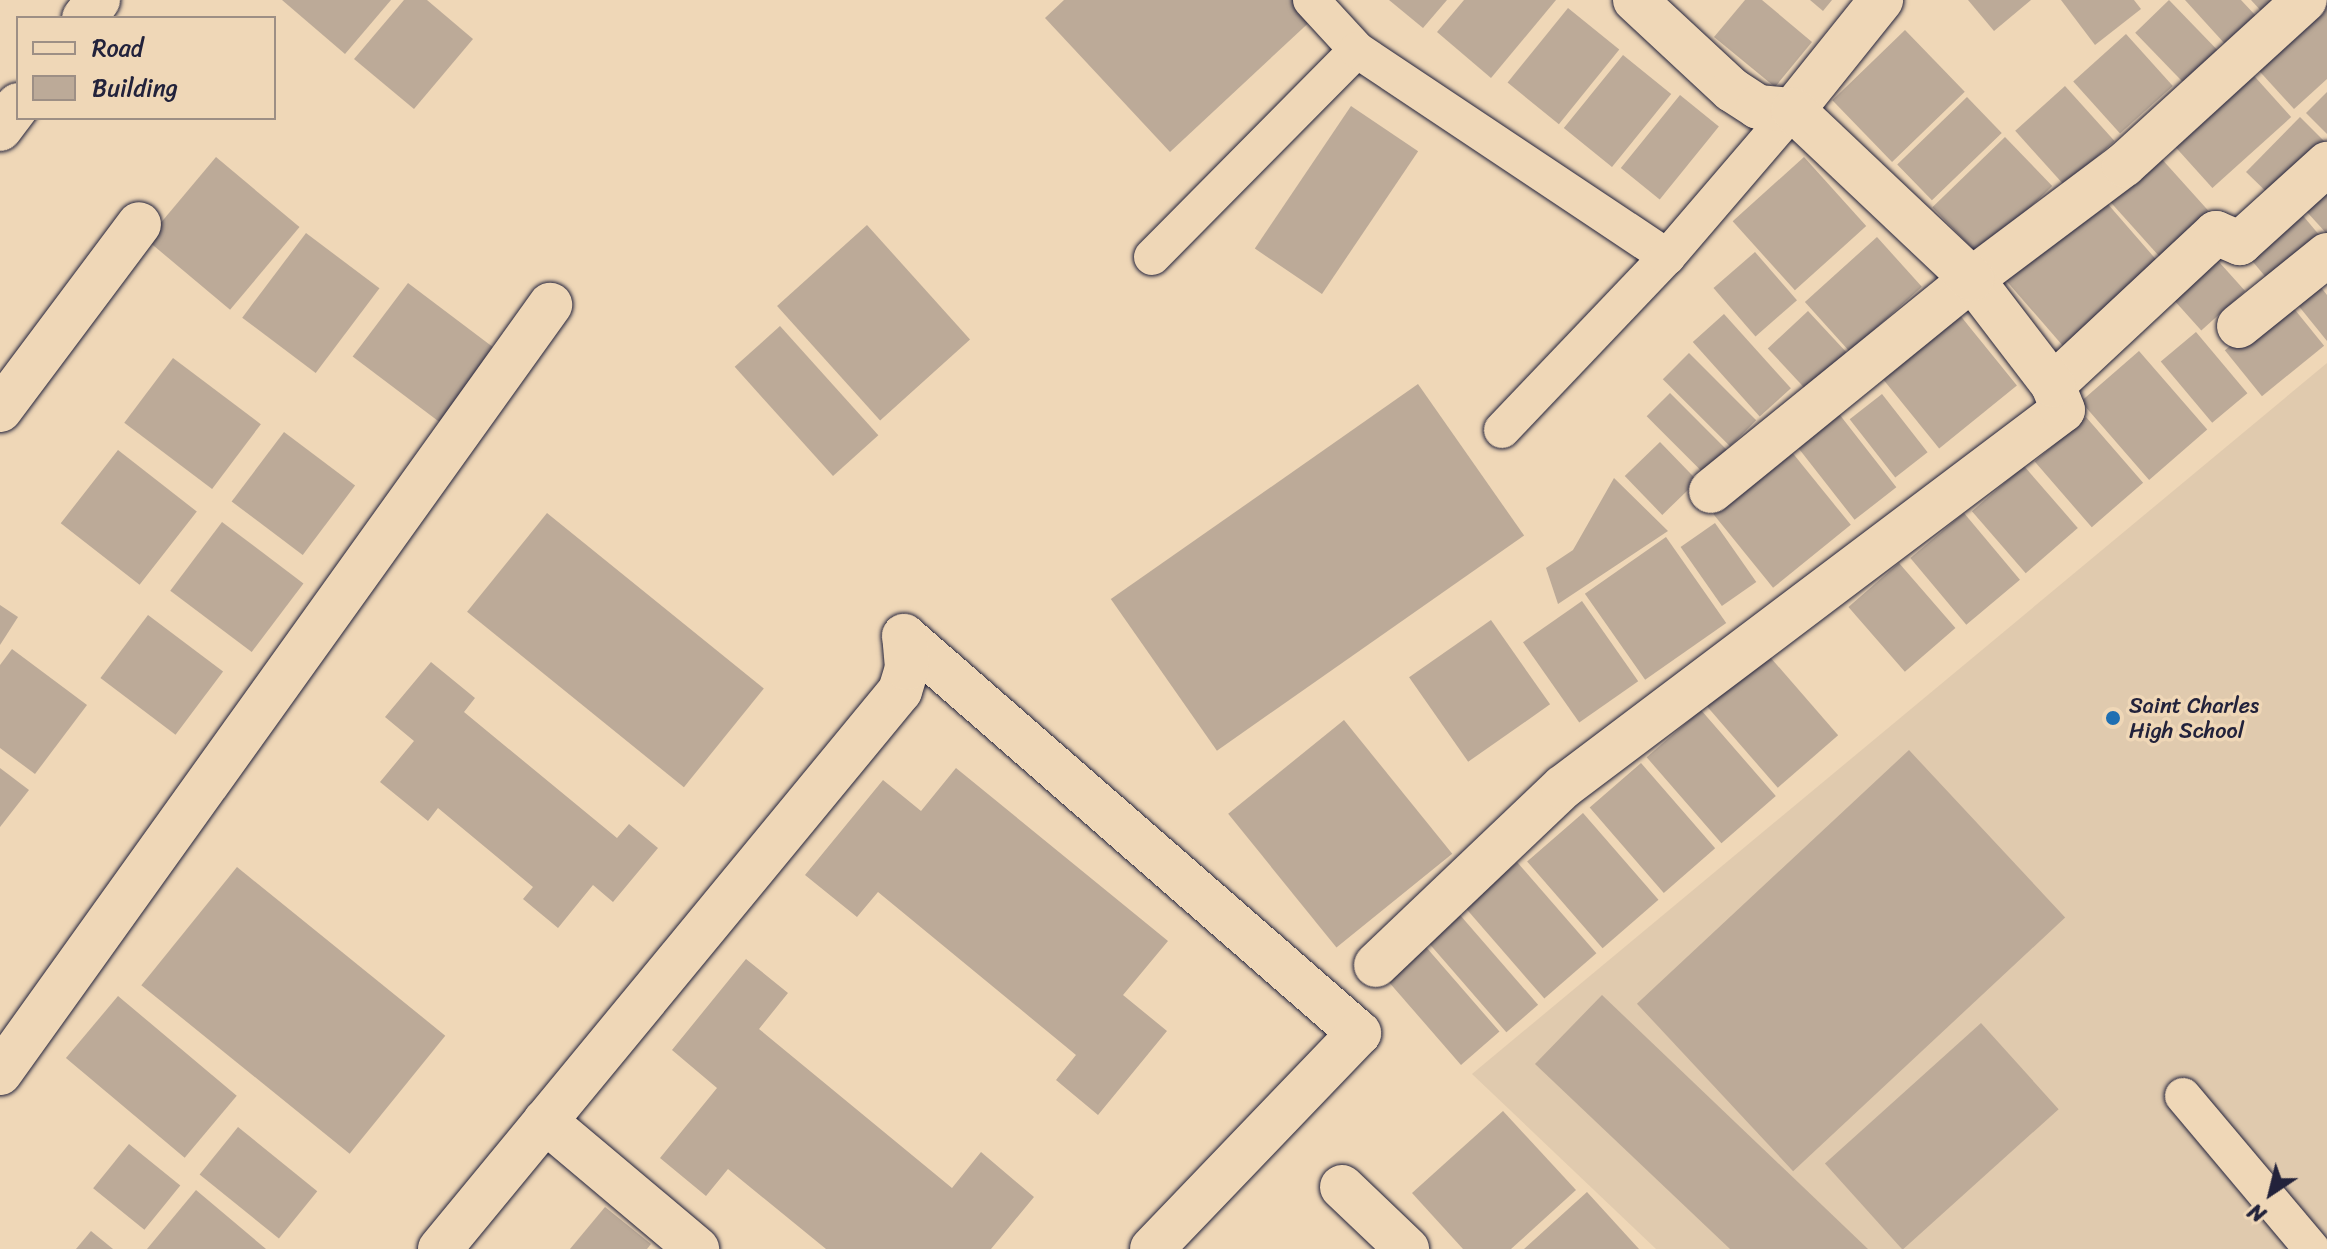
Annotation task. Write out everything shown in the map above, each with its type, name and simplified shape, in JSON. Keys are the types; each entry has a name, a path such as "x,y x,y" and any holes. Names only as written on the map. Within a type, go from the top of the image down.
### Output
{"street":[{"path":"86,16 98,0"},
{"path":"1376,965 1563,787 2063,410 2053,385 1972,279 1793,110 1758,107 1732,90 1635,0"},
{"path":"1793,110 1881,0"},
{"path":"1711,491 1972,279 2124,165 2305,0"},
{"path":"0,129 16,108"},
{"path":"2053,385 2216,233 2240,243 2327,164"},
{"path":"0,410 139,224"},
{"path":"2239,326 2327,255"},
{"path":"0,1073 550,305"},
{"path":"440,1249 900,691 907,668 904,636 1359,1033 1152,1249"},
{"path":"545,1121 697,1249"},
{"path":"1342,1187 1407,1249"}],"lane":[{"path":"1311,0 1357,50 1667,257"},
{"path":"1152,257 1357,50"},
{"path":"1502,430 1667,257 1793,110"},
{"path":"2183,1096 2312,1249"}],"shaded area":[{"name":"Saint Charles High School","path":"2327,363 2327,1249 1656,1249 1472,1074"}],"building":[{"path":"282,0 391,0 345,54"},
{"path":"404,0 427,0 473,39 414,109 354,59"},
{"path":"1064,0 1301,0 1316,16 1170,152 1045,18"},
{"path":"1389,0 1447,0 1423,28"},
{"path":"1464,0 1556,0 1491,78 1437,32"},
{"path":"1745,0 1762,0 1812,42 1775,87 1714,37"},
{"path":"1810,0 1832,0 1823,11"},
{"path":"1968,0 2031,0 1994,31"},
{"path":"2061,0 2134,0 2141,9 2095,45"},
{"path":"2169,0 2218,51 2185,84 2135,33"},
{"path":"2185,0 2241,0 2256,16 2225,44"},
{"path":"2251,0 2275,0 2262,12"},
{"path":"2323,0 2327,0 2327,79 2294,109 2252,63"},
{"path":"1568,8 1619,50 1559,124 1508,83"},
{"path":"1905,30 1965,92 1892,162 1832,100"},
{"path":"2126,34 2173,86 2120,134 2073,82"},
{"path":"1623,55 1671,94 1612,167 1564,128"},
{"path":"2247,68 2291,117 2212,188 2168,139"},
{"path":"2065,86 2115,141 2065,186 2015,131"},
{"path":"2327,92 2327,134 2306,113"},
{"path":"1680,95 1719,126 1660,200 1621,168"},
{"path":"1967,97 2002,133 1932,200 1897,164"},
{"path":"1351,106 1418,151 1322,294 1255,249"},
{"path":"2300,117 2327,144 2278,203 2246,172"},
{"path":"2005,137 2052,186 1980,256 1932,207"},
{"path":"216,157 299,227 230,310 147,240"},
{"path":"1804,157 1866,226 1795,290 1733,221"},
{"path":"2160,157 2211,213 2161,258 2110,202"},
{"path":"2327,173 2327,234 2296,200"},
{"path":"2100,195 2165,270 2069,353 2004,278"},
{"path":"2294,205 2327,244 2275,288 2242,249"},
{"path":"867,225 970,339 880,420 777,306"},
{"path":"306,233 379,288 316,373 242,318"},
{"path":"1877,237 1922,287 1850,352 1805,302"},
{"path":"1755,252 1797,300 1755,336 1713,288"},
{"path":"2211,253 2245,291 2201,330 2167,292"},
{"path":"2312,276 2327,295 2327,341 2289,294"},
{"path":"408,283 497,350 442,424 353,356"},
{"path":"2287,300 2324,346 2262,396 2225,350"},
{"path":"1808,311 1848,354 1808,392 1768,349"},
{"path":"1724,314 1791,388 1760,416 1693,342"},
{"path":"1959,314 2017,385 1939,448 1881,377"},
{"path":"780,326 878,435 833,476 735,367"},
{"path":"2196,332 2247,393 2212,423 2161,362"},
{"path":"2139,351 2207,429 2149,480 2081,402"},
{"path":"1689,353 1756,420 1730,446 1663,379"},
{"path":"173,358 261,424 212,489 124,423"},
{"path":"1418,384 1524,536 1217,751 1111,599"},
{"path":"1670,393 1729,452 1705,475 1647,416"},
{"path":"1882,394 1928,452 1895,478 1850,419"},
{"path":"1836,410 1896,487 1855,520 1794,443"},
{"path":"2086,417 2143,483 2092,527 2035,462"},
{"path":"284,432 355,486 303,555 232,501"},
{"path":"1660,442 1698,481 1662,515 1625,476"},
{"path":"118,450 197,512 140,585 61,523"},
{"path":"1791,451 1851,525 1773,588 1713,514"},
{"path":"2024,466 2078,528 2026,573 1972,511"},
{"path":"1614,478 1668,531 1558,604 1546,568 1573,550"},
{"path":"547,513 764,689 684,787 467,612"},
{"path":"1964,513 2020,580 1966,625 1910,558"},
{"path":"222,522 303,583 252,652 170,591"},
{"path":"1715,523 1756,582 1722,606 1681,547"},
{"path":"1666,537 1726,623 1645,680 1585,594"},
{"path":"1899,563 1955,628 1905,672 1848,607"},
{"path":"1582,601 1638,681 1579,723 1523,642"},
{"path":"0,605 18,617 0,645"},
{"path":"148,615 223,672 176,735 100,678"},
{"path":"1491,620 1550,704 1468,762 1409,677"},
{"path":"12,649 87,705 35,774 0,748 0,665"},
{"path":"1764,650 1838,735 1778,788 1704,702"},
{"path":"431,662 475,698 464,712 617,838 629,824 658,848 613,902 593,885 558,928 523,899 533,887 438,808 428,821 380,782 414,741 385,717"},
{"path":"1701,710 1776,796 1721,843 1647,757"},
{"path":"1344,720 1452,854 1336,947 1228,814"},
{"path":"1909,750 2065,917 1793,1171 1637,1004"},
{"path":"1641,763 1715,848 1664,893 1590,808"},
{"path":"0,768 29,790 0,827"},
{"path":"956,768 1168,941 1123,995 1167,1031 1098,1115 1056,1080 1076,1055 878,892 857,917 805,875 883,780 921,811"},
{"path":"1583,813 1658,900 1603,948 1527,862"},
{"path":"1517,862 1596,953 1544,999 1465,907"},
{"path":"237,867 445,1036 350,1154 141,985"},
{"path":"1460,915 1538,1005 1506,1032 1428,943"},
{"path":"1426,947 1499,1032 1461,1065 1388,980"},
{"path":"746,959 788,993 759,1029 952,1188 981,1152 1034,1197 991,1249 826,1249 728,1169 706,1196 660,1158 717,1088 672,1050"},
{"path":"1602,995 1868,1249 1730,1249 1535,1064"},
{"path":"118,996 237,1096 185,1158 66,1058"},
{"path":"1981,1023 2059,1109 1903,1249 1825,1164"},
{"path":"1503,1111 1576,1190 1511,1249 1463,1249 1412,1193"},
{"path":"238,1127 317,1191 279,1239 200,1174"},
{"path":"129,1144 180,1186 144,1230 93,1188"},
{"path":"196,1190 266,1249 147,1249"},
{"path":"1587,1192 1639,1249 1524,1249"},
{"path":"605,1207 651,1244 647,1249 570,1249"},
{"path":"91,1231 113,1249 76,1249"}],"place":[{"name":"Saint Charles High School","path":"2113,718"}]}
